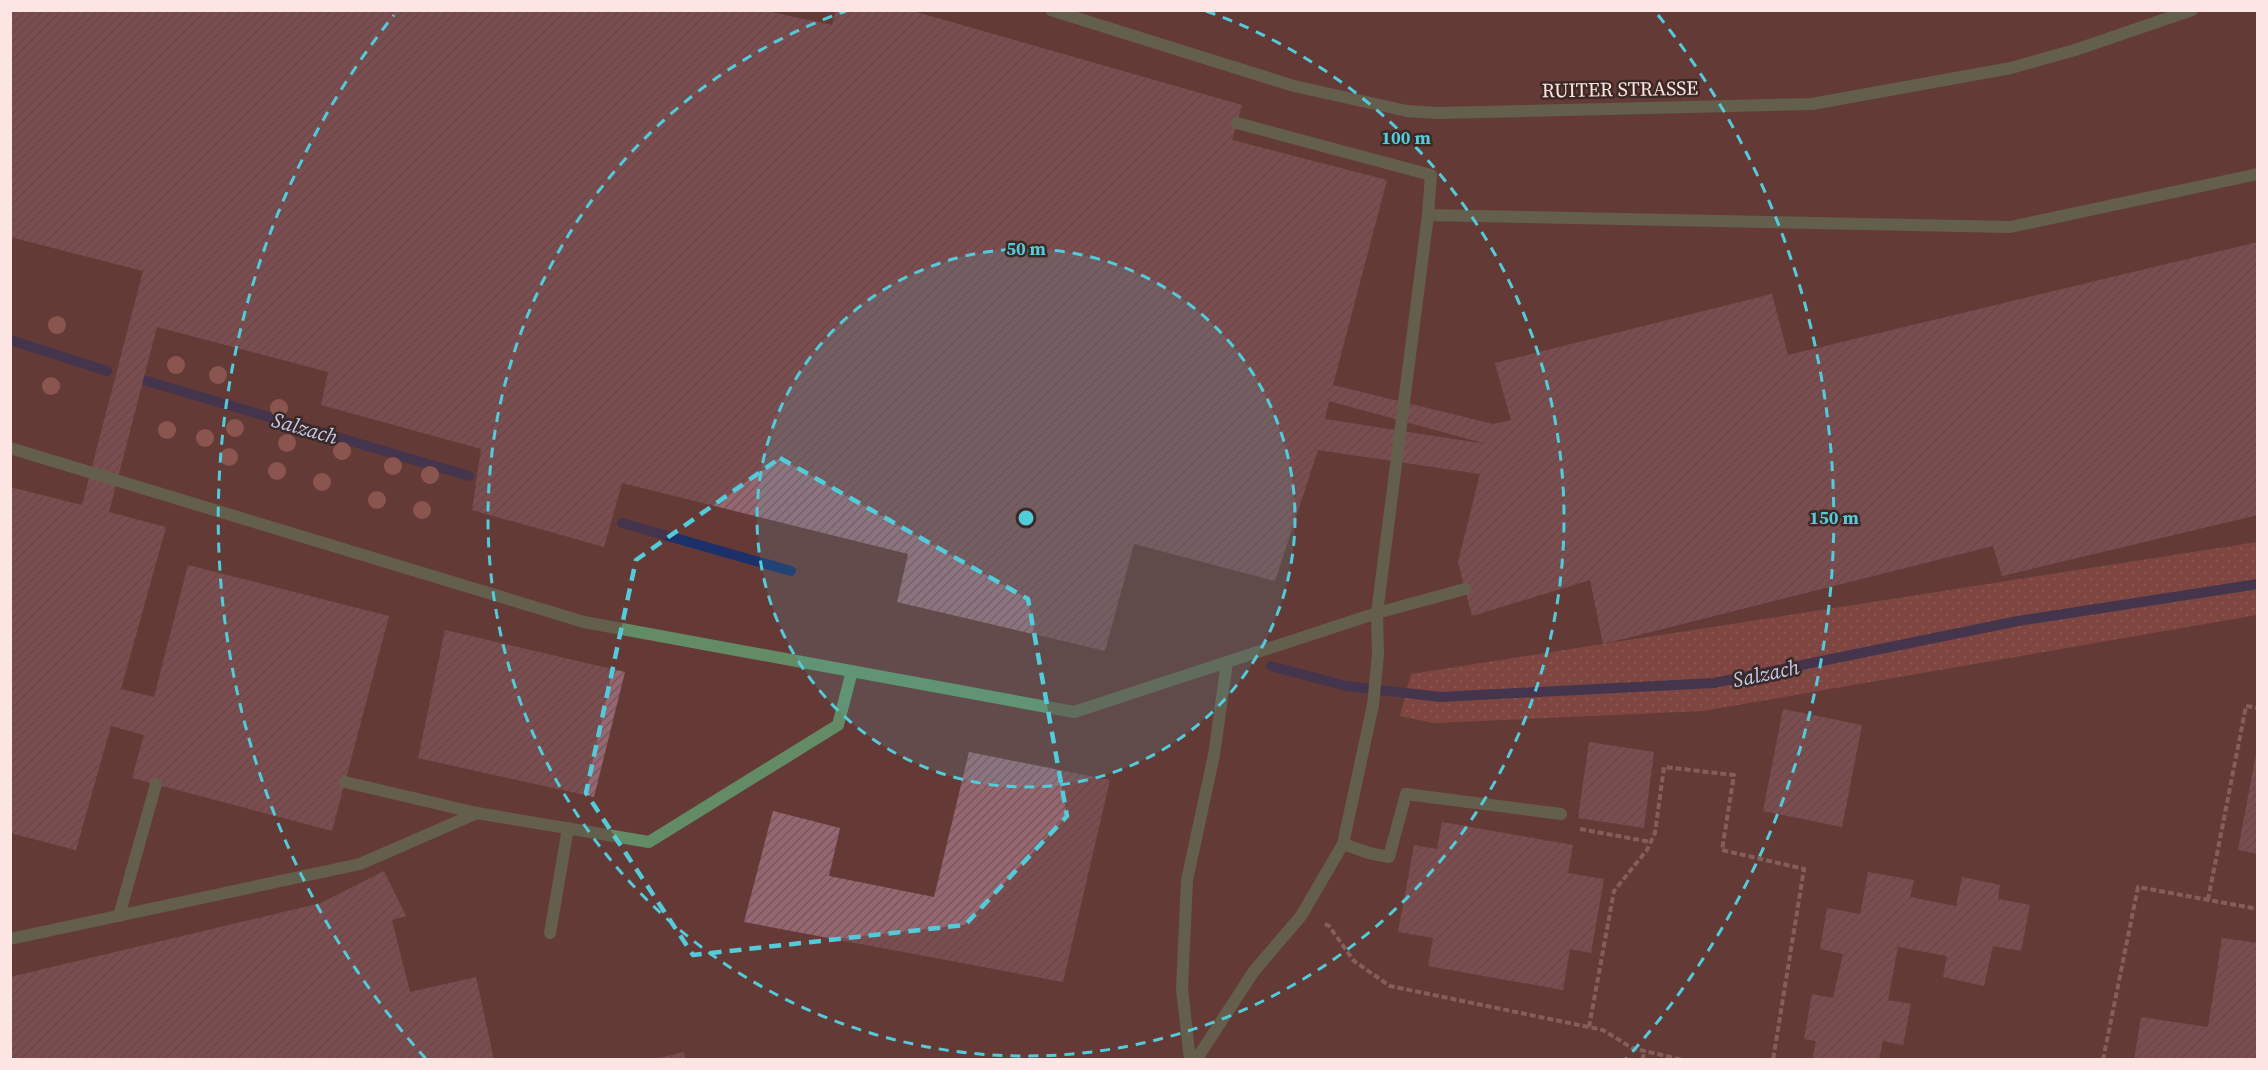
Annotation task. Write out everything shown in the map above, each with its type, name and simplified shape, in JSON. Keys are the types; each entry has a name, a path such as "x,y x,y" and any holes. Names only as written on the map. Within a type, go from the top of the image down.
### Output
{"street":[{"name":"RUITER STRASSE","path":"1050,10 1294,86 1407,111 1449,112 1812,104 2012,68 2075,50 2192,10"},
{"path":"1196,1059 1254,971 1301,916 1343,844 1373,705 1378,654 1377,613 1428,215 1431,175 1237,123"},
{"path":"1428,215 2010,227 2258,174"},
{"path":"10,448 584,622 1074,712 1377,613 1465,589"},
{"path":"1190,1059 1182,989 1187,880 1214,755 1227,662"},
{"path":"345,782 477,813 649,842 838,725 852,671"},
{"path":"119,916 156,784"},
{"path":"1343,844 1389,857 1406,794 1561,814"},
{"path":"10,939 360,864 477,813"},
{"path":"550,933 568,828"}],"path":[{"path":"2208,900 2246,706 2258,708"},
{"path":"1589,1027 1614,891 1647,850 1655,833 1664,767 1734,775 1722,850 1804,869 1773,1059"},
{"path":"1561,814 1559,826 1651,842"},
{"path":"2103,1059 2138,887 2258,909"},
{"path":"1301,916 1329,926 1354,961 1390,986 1603,1030 1632,1048 1683,1059"},
{"path":"1642,1059 1645,1051"}],"highlighted area":[{"path":"780,458 1028,599 1067,816 965,925 693,955 586,793 636,560"}],"shaded area":[{"path":"2257,542 2257,615 1703,711 1434,723 1400,716 1411,674"}],"building":[{"path":"10,10 762,10 832,25 836,10 909,10 1242,105 1232,140 1387,180 1333,385 1493,424 1511,420 1495,363 1772,294 1788,355 2258,242 2258,515 2002,576 1993,546 1603,644 1590,580 1472,616 1458,562 1480,474 1318,450 1275,581 1134,544 1105,651 897,602 908,554 622,483 604,547 472,510 481,449 321,405 328,372 157,327 109,512 166,527 121,689 154,697 188,565 389,616 332,831 132,778 144,735 111,726 76,850 10,833 10,487 82,505 143,271 10,237","holes":["1329,401 1486,444 1325,419"]},
{"path":"445,630 625,672 594,797 418,758"},
{"path":"1783,709 1862,725 1842,827 1763,811"},
{"path":"1589,742 1654,752 1644,828 1578,818"},
{"path":"969,752 1110,780 1063,982 744,922 773,811 840,828 829,876 934,897"},
{"path":"2256,754 2258,754 2258,854 2238,850"},
{"path":"1442,822 1573,845 1568,873 1604,879 1591,953 1570,949 1563,990 1428,966 1433,938 1398,932 1414,845 1437,849"},
{"path":"384,871 406,916 392,920 410,992 476,977 494,1060 10,1060 10,977 321,903"},
{"path":"1868,872 1914,880 1910,897 1956,906 1962,877 2000,885 1998,899 2030,905 2021,951 1993,946 1984,986 1943,977 1947,956 1898,947 1888,1000 1911,1004 1903,1045 1883,1041 1879,1060 1812,1060 1816,1041 1804,1039 1812,994 1833,998 1843,954 1820,949 1827,908 1860,914"},
{"path":"2222,938 2258,943 2258,1060 2134,1060 2141,1017 2208,1027"},
{"path":"684,1052 685,1060 655,1060 655,1059"}],"waterway":[{"name":"Salzach","path":"10,340 107,371"},
{"name":"Salzach","path":"140,379 469,476"},
{"name":"Salzach","path":"622,523 791,571"},
{"name":"Salzach","path":"1271,666 1346,686 1440,697 1714,683 2018,621 2258,584"}]}
